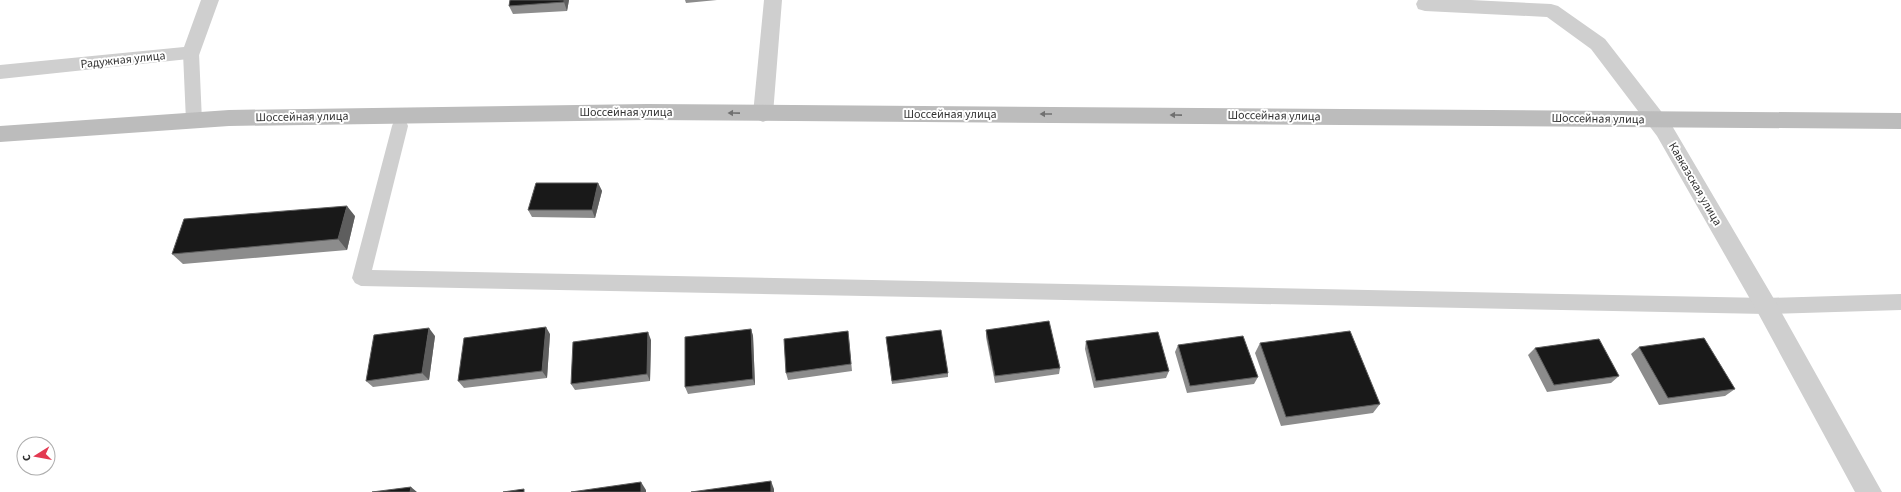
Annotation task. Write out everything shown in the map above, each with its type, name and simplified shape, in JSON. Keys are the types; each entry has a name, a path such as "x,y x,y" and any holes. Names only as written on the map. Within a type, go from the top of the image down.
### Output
{"main road":[{"name":"Шоссейная улица","path":"0,134 236,118 647,112 763,114 1059,114 1659,125 1901,132"},
{"name":"Шоссейная улица","path":"0,143 159,133 400,126 1659,125 1901,121"}],"street":[{"path":"191,53 210,0"},
{"path":"763,114 773,0"},
{"name":"Кавказская улица","path":"1425,4 1551,11 1598,44 1659,125 1766,306 1870,492"},
{"name":"Радужная улица","path":"0,72 191,53"}],"lane":[{"path":"191,53 194,121"},
{"path":"400,126 361,278 1766,306 1901,302"}],"building":[{"path":"510,0 564,0 564,2 509,6"},
{"path":"536,183 598,183 592,210 528,210"},
{"path":"347,206 338,239 172,254 184,219"},
{"path":"1049,321 1060,368 995,376 986,330"},
{"path":"546,327 542,371 458,381 464,338"},
{"path":"429,328 422,373 366,381 374,335"},
{"path":"751,329 753,379 685,387 685,337"},
{"path":"941,330 948,373 892,381 886,337"},
{"path":"848,331 851,364 786,373 784,339"},
{"path":"1350,331 1380,404 1286,417 1260,343"},
{"path":"648,332 647,374 571,384 573,342"},
{"path":"1158,332 1169,371 1096,381 1086,341"},
{"path":"1243,336 1258,377 1190,386 1178,345"},
{"path":"1704,338 1735,389 1668,398 1639,347"},
{"path":"1599,339 1619,376 1554,385 1535,348"},
{"path":"771,481 771,492 691,492"},
{"path":"641,482 641,492 571,492"},
{"path":"411,487 410,492 372,492"},
{"path":"524,489 524,492 503,492"}]}
